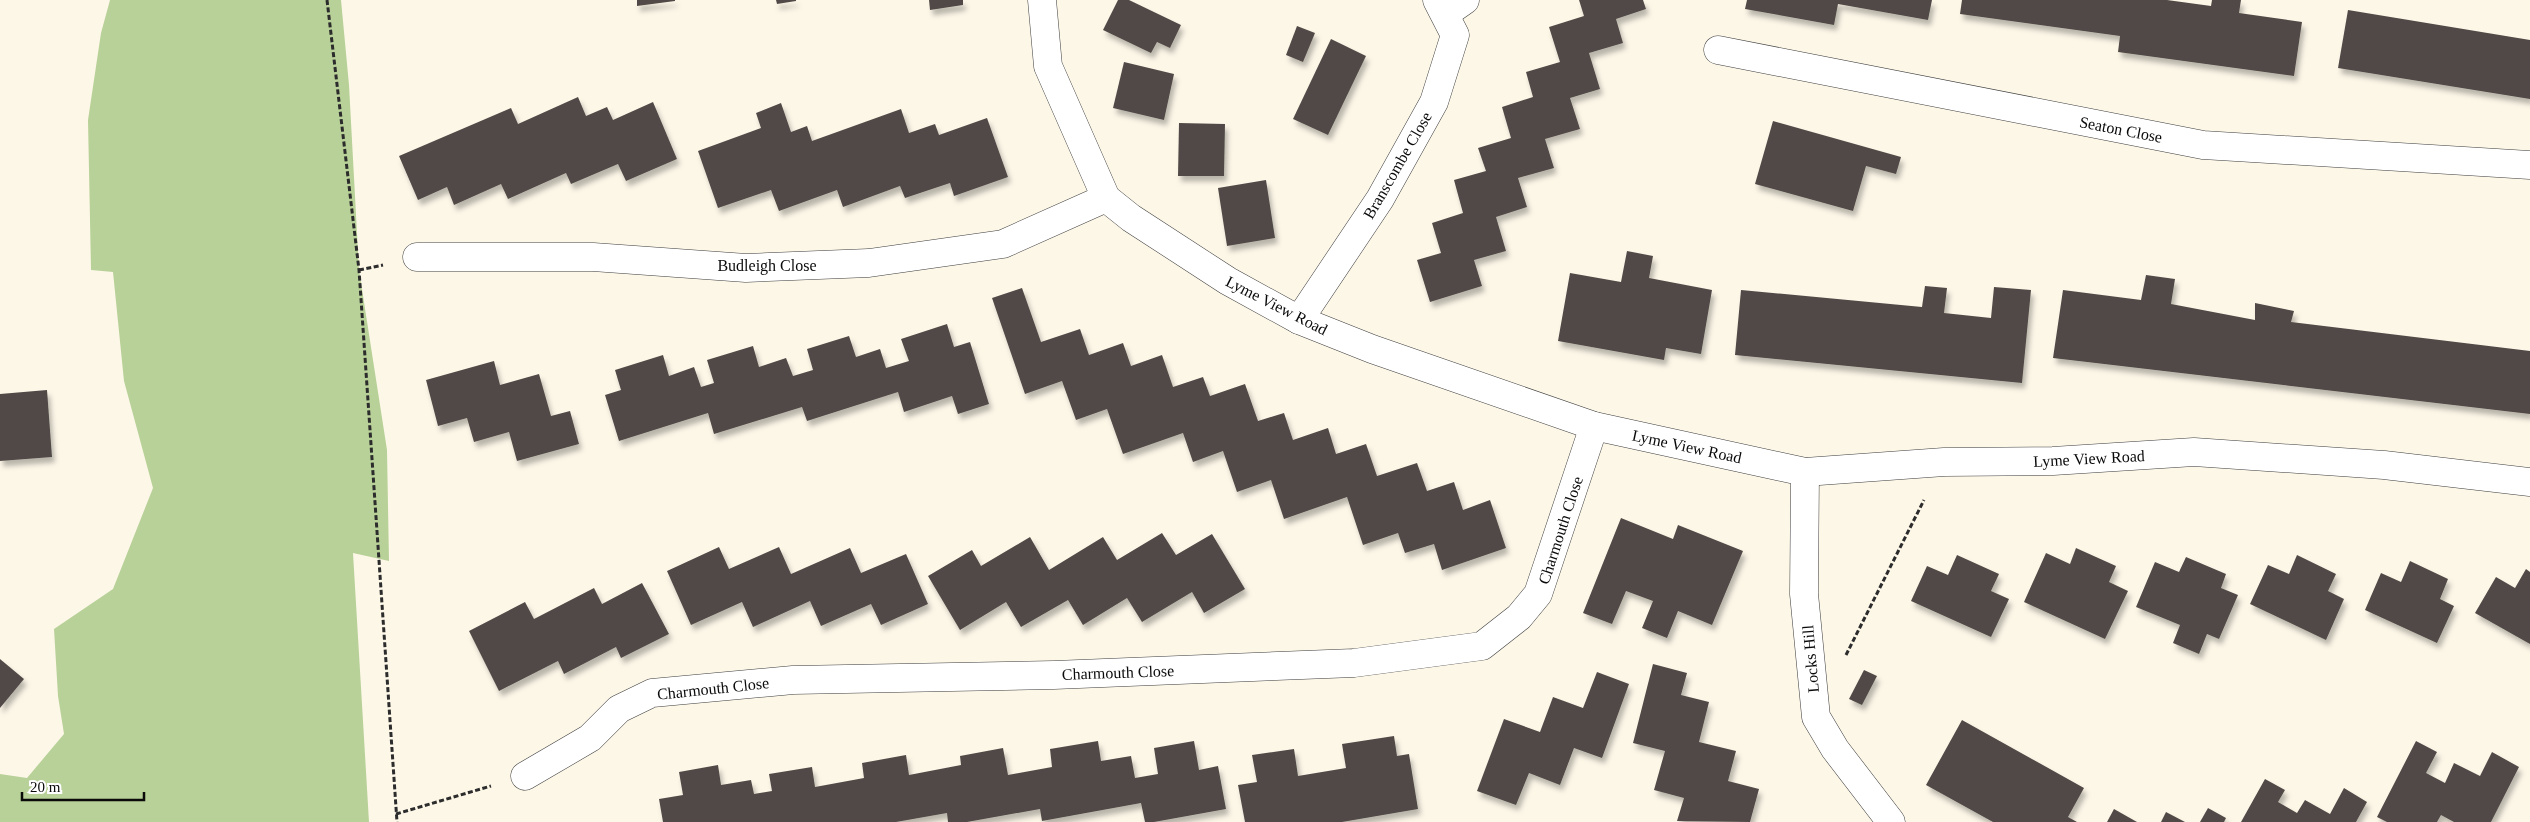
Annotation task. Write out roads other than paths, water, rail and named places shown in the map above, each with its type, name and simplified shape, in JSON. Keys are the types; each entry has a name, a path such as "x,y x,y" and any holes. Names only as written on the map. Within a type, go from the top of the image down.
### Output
{"street":[{"path":"1042,0 1048,66 1106,198"},
{"name":"Branscombe Close","path":"1299,320 1380,199 1434,102 1455,35 1449,5"},
{"name":"Seaton Close","path":"1718,50 2203,145 2530,165"},
{"name":"Budleigh Close","path":"417,257 593,256 746,268 869,262 1004,244 1106,198"},
{"name":"Lyme View Road","path":"1106,198 1172,246 1228,281 1299,320 1382,352 1594,426 1805,472 1944,462 2053,461 2194,452 2384,465 2530,482"},
{"name":"Charmouth Close","path":"525,776 590,738 619,708 652,693 792,680 1054,675 1354,662 1482,646 1519,617 1538,594 1594,426"},
{"name":"Locks Hill","path":"1805,472 1804,594 1816,717 1834,749 1891,822"}]}
